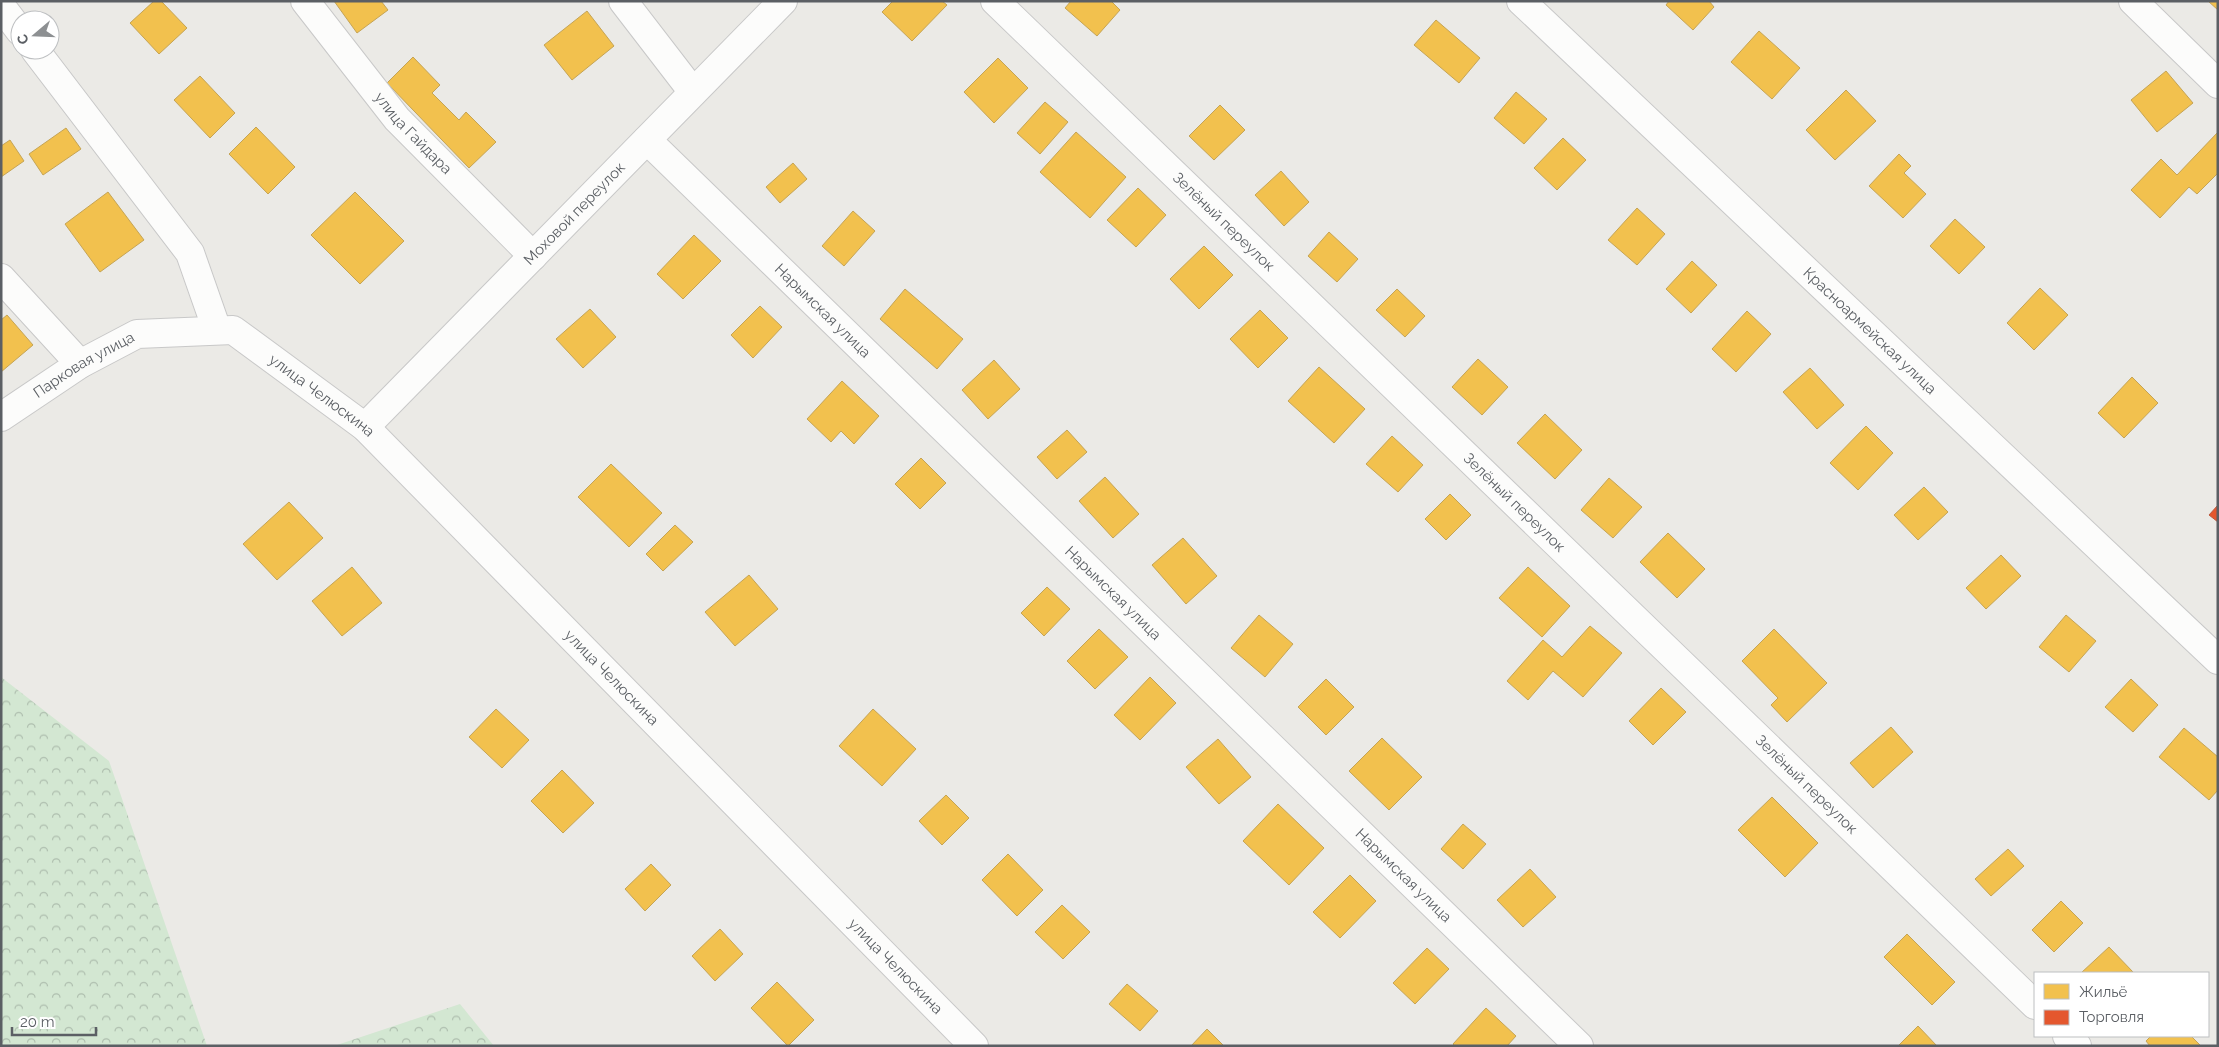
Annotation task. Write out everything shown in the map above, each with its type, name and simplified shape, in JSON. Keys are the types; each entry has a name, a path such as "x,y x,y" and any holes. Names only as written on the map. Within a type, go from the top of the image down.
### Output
{"street":[{"name":"улица Гайдара","path":"305,1 397,119 532,256"},
{"path":"623,1 693,92"},
{"name":"Моховой переулок","path":"365,427 783,1"},
{"name":"Зелёный переулок","path":"995,1 2034,1004"},
{"name":"Красноармейская улица","path":"1521,1 2218,660"},
{"path":"2133,1 2218,84"},
{"path":"1,6 10,17"},
{"path":"43,60 190,254 225,330"},
{"name":"Нарымская улица","path":"647,140 1579,1046"},
{"path":"1,278 80,364"},
{"name":"Парковая улица","path":"1,417 80,364 137,334 225,330"},
{"name":"улица Челюскина","path":"225,330 365,427 974,1046"},
{"path":"2068,1037 2077,1046"}],"green space":[{"path":"1,677 109,761 207,1046 1,1046"},
{"path":"460,1004 494,1046 334,1046"}],"building: Жильё":[{"path":"154,1 161,1 187,28 159,54 130,23"},
{"path":"334,1 381,1 388,10 357,33"},
{"path":"893,1 942,1 947,5 912,41 882,12"},
{"path":"1071,1 1111,1 1120,10 1097,36 1065,8"},
{"path":"1669,1 1709,1 1714,7 1693,30 1666,5"},
{"path":"2208,1 2218,1 2218,10"},
{"path":"587,11 614,46 572,80 544,45"},
{"path":"1436,20 1480,58 1459,83 1414,45"},
{"path":"1759,31 1800,68 1772,99 1731,62"},
{"path":"413,57 440,85 432,93 459,120 466,112 496,142 469,168 387,83"},
{"path":"998,58 1028,88 994,123 964,92"},
{"path":"2166,71 2193,103 2157,132 2131,100"},
{"path":"200,76 235,113 210,138 174,100"},
{"path":"1846,90 1876,121 1835,160 1806,130"},
{"path":"1516,92 1547,119 1524,144 1494,118"},
{"path":"1045,102 1068,122 1040,154 1017,133"},
{"path":"1220,105 1245,130 1214,160 1189,136"},
{"path":"256,127 295,167 268,194 229,154"},
{"path":"66,128 81,149 43,175 29,154"},
{"path":"1076,132 1126,177 1090,218 1040,172"},
{"path":"2218,132 2218,173 2197,194 2189,187 2160,218 2131,190 2161,159 2177,175"},
{"path":"1563,138 1586,160 1557,190 1534,168"},
{"path":"10,140 24,161 1,177 1,146"},
{"path":"1899,154 1911,166 1904,173 1926,194 1903,218 1869,186"},
{"path":"793,163 807,179 780,203 766,187"},
{"path":"1281,171 1309,202 1284,226 1255,195"},
{"path":"1138,188 1166,215 1136,247 1107,220"},
{"path":"108,192 144,240 100,272 65,224"},
{"path":"355,192 404,241 360,284 311,235"},
{"path":"1637,208 1665,234 1637,265 1608,240"},
{"path":"853,211 875,231 844,266 822,246"},
{"path":"1955,219 1985,247 1959,274 1930,246"},
{"path":"1329,232 1358,259 1337,282 1308,256"},
{"path":"694,235 721,261 683,299 657,274"},
{"path":"1204,246 1233,275 1199,309 1170,279"},
{"path":"1692,261 1717,285 1691,313 1666,289"},
{"path":"2040,288 2068,315 2034,350 2007,323"},
{"path":"905,289 963,339 937,369 880,319"},
{"path":"1397,289 1425,316 1405,337 1376,310"},
{"path":"760,306 782,327 753,358 731,335"},
{"path":"590,309 616,337 583,368 556,339"},
{"path":"1260,310 1288,338 1258,368 1230,339"},
{"path":"1747,311 1771,334 1736,372 1712,349"},
{"path":"7,315 33,345 1,372 1,320"},
{"path":"1478,359 1508,387 1482,415 1452,387"},
{"path":"994,360 1020,389 988,419 962,390"},
{"path":"1319,367 1365,409 1334,443 1288,401"},
{"path":"1810,368 1844,405 1817,429 1783,392"},
{"path":"2132,377 2158,403 2124,438 2098,413"},
{"path":"842,381 879,416 854,444 841,431 831,442 807,419"},
{"path":"1545,414 1582,450 1555,479 1517,443"},
{"path":"1866,426 1893,453 1858,490 1830,463"},
{"path":"1067,430 1087,452 1057,479 1037,457"},
{"path":"1392,436 1423,465 1398,492 1366,464"},
{"path":"921,458 946,483 920,509 895,484"},
{"path":"611,464 662,513 629,547 578,497"},
{"path":"1105,477 1139,514 1113,538 1079,501"},
{"path":"1609,478 1642,507 1613,538 1581,510"},
{"path":"1924,487 1948,512 1918,540 1894,515"},
{"path":"1450,494 1471,515 1446,540 1425,519"},
{"path":"289,502 323,538 277,580 243,544"},
{"path":"675,525 693,542 663,571 646,554"},
{"path":"1668,533 1705,569 1677,598 1640,562"},
{"path":"1183,538 1217,576 1186,604 1152,565"},
{"path":"2001,555 2021,576 1986,609 1966,588"},
{"path":"352,567 382,603 342,636 312,601"},
{"path":"1528,567 1570,606 1542,637 1499,598"},
{"path":"749,575 778,609 735,646 705,612"},
{"path":"1047,587 1070,609 1044,636 1021,613"},
{"path":"1259,615 1293,644 1265,677 1231,648"},
{"path":"2066,615 2096,641 2069,672 2039,647"},
{"path":"1590,626 1622,653 1583,697 1553,671 1528,700 1507,681 1543,640 1562,657"},
{"path":"1099,629 1128,657 1095,689 1067,661"},
{"path":"1774,629 1827,683 1787,722 1771,705 1778,698 1742,661"},
{"path":"1150,677 1176,703 1140,740 1114,715"},
{"path":"1326,679 1354,707 1326,735 1298,707"},
{"path":"2131,679 2158,705 2133,732 2105,707"},
{"path":"1661,688 1686,712 1653,745 1629,721"},
{"path":"496,709 529,740 502,768 469,737"},
{"path":"873,709 916,749 882,786 839,746"},
{"path":"1891,727 1913,752 1873,788 1850,763"},
{"path":"2184,728 2218,757 2218,790 2209,800 2159,757"},
{"path":"1382,738 1422,777 1389,810 1349,771"},
{"path":"1218,739 1251,777 1219,804 1186,767"},
{"path":"562,770 594,803 563,833 531,801"},
{"path":"946,795 969,818 942,845 919,821"},
{"path":"1772,797 1818,843 1785,877 1738,830"},
{"path":"1278,804 1324,848 1289,885 1243,841"},
{"path":"1463,824 1486,844 1463,869 1441,849"},
{"path":"2008,849 2024,866 1991,896 1975,879"},
{"path":"1008,854 1043,890 1017,916 982,880"},
{"path":"651,864 671,885 645,911 625,889"},
{"path":"1530,869 1556,897 1523,927 1497,900"},
{"path":"1350,875 1376,901 1340,938 1313,912"},
{"path":"2061,901 2083,923 2054,952 2032,930"},
{"path":"1062,905 1090,932 1063,959 1035,932"},
{"path":"720,929 743,954 715,981 692,956"},
{"path":"1907,934 1955,982 1932,1005 1884,957"},
{"path":"2109,947 2133,972 2082,972"},
{"path":"1427,948 1449,969 1415,1004 1393,983"},
{"path":"777,982 814,1020 788,1046 751,1008"},
{"path":"1127,984 1158,1011 1140,1031 1109,1004"},
{"path":"1486,1008 1516,1036 1507,1046 1455,1046 1453,1044"},
{"path":"1918,1026 1937,1046 1898,1046"},
{"path":"1207,1029 1224,1046 1191,1046"},
{"path":"2150,1037 2192,1037 2201,1046 2150,1046 2146,1041"}],"building: Торговля":[{"path":"2218,505 2218,522 2209,515"}]}
